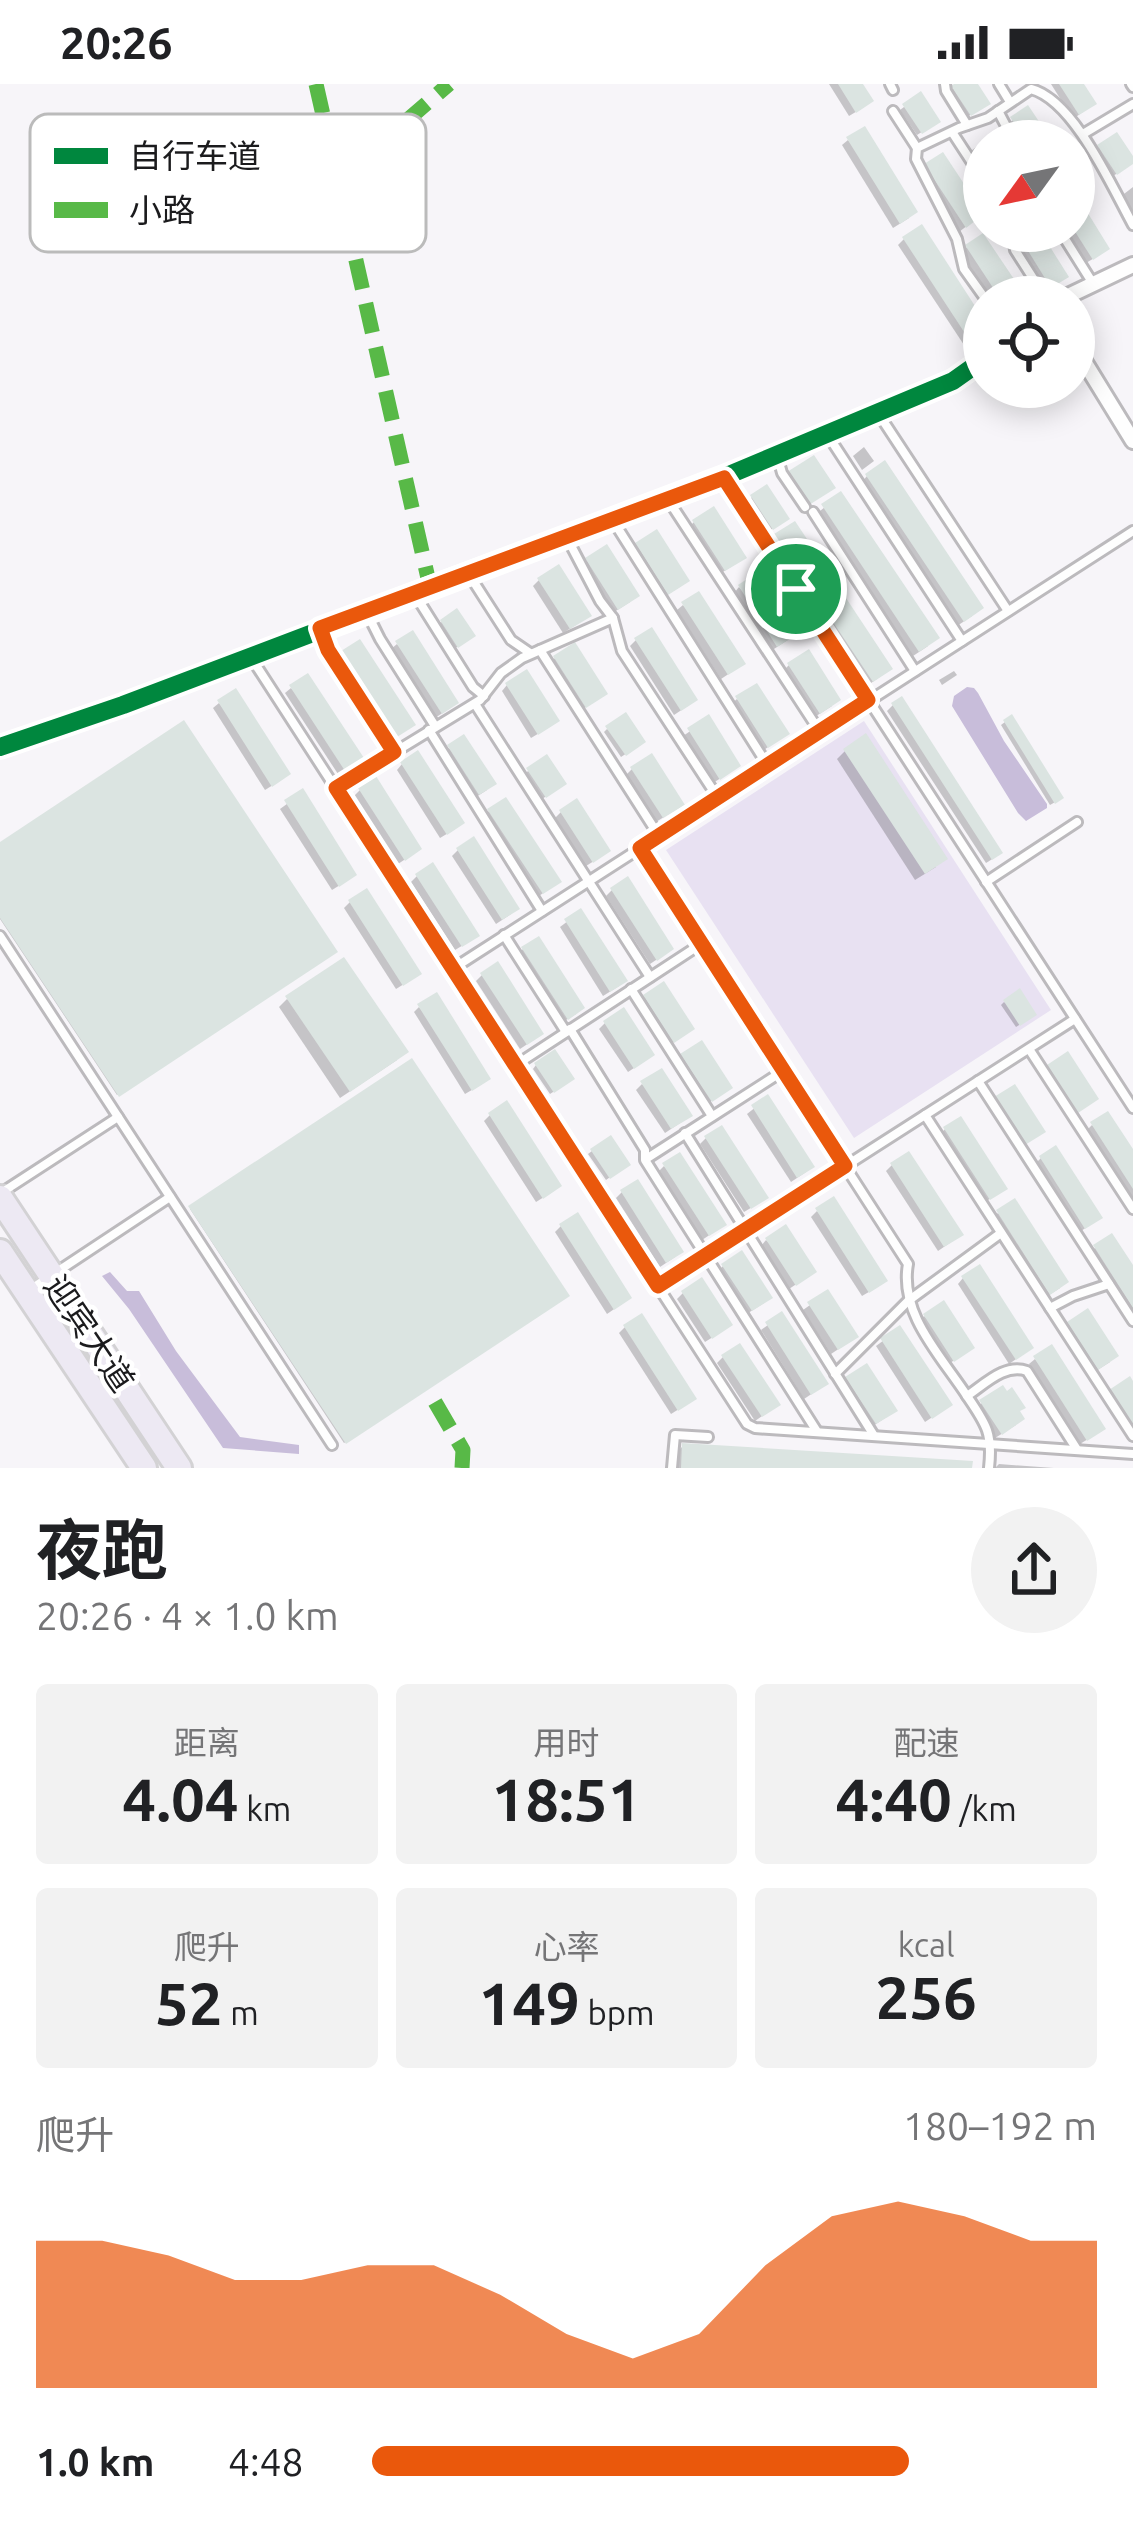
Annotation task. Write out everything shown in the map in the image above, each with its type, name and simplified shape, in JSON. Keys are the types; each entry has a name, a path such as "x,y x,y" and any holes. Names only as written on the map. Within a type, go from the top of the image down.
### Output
{"highway":[{"name":"迎宾大道","path":"0,1196 179,1468"},
{"name":"迎宾大道","path":"0,1252 144,1468"}],"street":[{"path":"1095,281 1133,265"},
{"path":"0,747 724,478 963,374"},
{"path":"1095,379 1133,441"}],"lane":[{"path":"945,84 964,120"},
{"path":"998,84 1010,102"},
{"path":"978,120 1035,87 1070,120"},
{"path":"1095,128 1131,109"},
{"path":"893,111 917,148 916,159 957,238 969,276"},
{"path":"998,111 1003,120"},
{"path":"917,148 963,127"},
{"path":"952,131 963,148"},
{"path":"1095,156 1133,224"},
{"path":"878,413 1008,611"},
{"path":"827,434 962,641"},
{"path":"777,455 782,473 915,670"},
{"path":"724,478 1133,1108"},
{"path":"667,498 820,732"},
{"path":"612,519 768,766"},
{"path":"454,968 1133,531"},
{"path":"566,536 613,618 622,651 718,798"},
{"path":"467,573 511,640 536,651 659,836"},
{"path":"414,593 473,688 484,696"},
{"path":"366,611 542,911"},
{"path":"336,788 475,704 501,673 536,651 613,618"},
{"path":"320,628 328,650 394,752"},
{"path":"250,655 748,1424 1133,1454"},
{"path":"475,704 650,977"},
{"path":"986,882 1077,822"},
{"path":"640,848 908,1264 905,1287 911,1310 988,1429 992,1444 989,1468"},
{"path":"505,935 646,1150 645,1160 817,1432"},
{"path":"0,936 332,1445"},
{"path":"516,1065 701,944"},
{"path":"632,989 712,1116"},
{"path":"658,1286 1076,1019"},
{"path":"1029,1048 1133,1209"},
{"path":"645,1160 783,1070"},
{"path":"978,1081 1133,1321"},
{"path":"925,1115 1133,1436"},
{"path":"0,1196 118,1117"},
{"path":"686,1133 873,1436"},
{"path":"27,1292 170,1197"},
{"path":"835,1374 908,1301 1001,1233"},
{"path":"1050,1308 1109,1285"},
{"path":"967,1396 1006,1370 1027,1371 1077,1450"},
{"path":"672,1468 675,1435 708,1437"}],"shaded area":[{"path":"967,687 978,693 1047,804 1026,821 952,706 954,696"},
{"path":"864,721 1051,1010 854,1138 666,850"},
{"path":"110,1272 127,1291 139,1291 176,1351 240,1437 299,1445 299,1454 223,1448 102,1276"}],"building":[{"path":"838,84 863,84 874,101 856,113"},
{"path":"954,84 978,84 991,104 971,116"},
{"path":"1059,84 1084,84 1097,104 1079,115"},
{"path":"921,91 941,122 922,134 902,104"},
{"path":"1028,105 1038,120 1012,120"},
{"path":"865,126 918,212 900,224 846,137"},
{"path":"1117,132 1133,164 1117,175 1097,145"},
{"path":"943,152 963,182 963,223 924,164"},
{"path":"922,224 963,287 963,330 902,237"},
{"path":"1095,225 1110,249 1093,260 1088,252 1095,252"},
{"path":"970,252 996,252 1012,276 985,276"},
{"path":"1029,252 1053,252 1068,276 1044,276"},
{"path":"814,455 836,488 809,505 787,472"},
{"path":"885,460 984,608 964,622 865,474"},
{"path":"767,484 790,519 773,530 750,495"},
{"path":"841,491 940,638 919,652 821,504"},
{"path":"714,506 747,558 725,571 692,520"},
{"path":"795,521 893,669 873,682 774,534"},
{"path":"657,529 690,581 668,595 635,543"},
{"path":"607,544 640,596 618,610 585,558"},
{"path":"559,564 592,616 570,629 537,578"},
{"path":"759,571 798,634 777,647 738,585"},
{"path":"699,591 746,664 728,675 681,602"},
{"path":"457,608 476,636 458,648 440,620"},
{"path":"652,627 698,700 681,711 634,638"},
{"path":"413,630 459,703 442,714 395,641"},
{"path":"360,639 416,725 397,737 341,651"},
{"path":"575,642 608,694 586,708 553,656"},
{"path":"809,649 841,700 820,714 787,663"},
{"path":"527,669 560,721 538,735 505,683"},
{"path":"308,673 364,758 345,771 289,685"},
{"path":"757,683 790,734 768,748 735,696"},
{"path":"236,688 291,774 272,787 217,700"},
{"path":"902,696 1003,853 992,860 891,703"},
{"path":"626,712 646,742 626,756 605,726"},
{"path":"709,714 741,766 720,780 687,728"},
{"path":"1012,714 1064,798 1055,804 1003,720"},
{"path":"184,720 338,952 119,1097 0,918 0,842"},
{"path":"866,733 948,859 925,874 843,749"},
{"path":"464,734 497,784 479,795 447,745"},
{"path":"418,750 465,823 447,835 400,762"},
{"path":"652,753 685,805 663,818 630,767"},
{"path":"547,754 567,784 546,798 526,768"},
{"path":"376,776 422,849 405,861 358,788"},
{"path":"303,788 357,875 339,887 284,800"},
{"path":"506,797 562,882 543,894 487,809"},
{"path":"577,798 611,851 593,863 559,810"},
{"path":"474,836 520,909 502,920 456,848"},
{"path":"433,862 480,936 462,947 415,874"},
{"path":"628,876 674,949 657,961 610,888"},
{"path":"367,888 422,974 403,986 348,900"},
{"path":"581,908 628,981 610,992 564,919"},
{"path":"539,936 585,1008 568,1020 521,947"},
{"path":"344,957 409,1052 350,1092 285,996"},
{"path":"498,961 544,1034 527,1045 480,973"},
{"path":"664,981 695,1029 674,1043 643,995"},
{"path":"1020,988 1037,1015 1020,1026 1003,1000"},
{"path":"437,992 491,1079 472,1091 417,1004"},
{"path":"624,1007 655,1055 634,1069 603,1021"},
{"path":"702,1040 733,1088 712,1102 680,1054"},
{"path":"555,1049 575,1079 554,1093 534,1063"},
{"path":"1068,1051 1099,1099 1078,1113 1047,1065"},
{"path":"412,1058 570,1296 346,1444 188,1206"},
{"path":"662,1068 693,1116 671,1129 640,1081"},
{"path":"1015,1084 1046,1132 1025,1145 994,1097"},
{"path":"768,1094 815,1167 797,1178 751,1105"},
{"path":"507,1100 562,1186 543,1199 488,1113"},
{"path":"1108,1111 1133,1149 1133,1189 1090,1122"},
{"path":"961,1116 1008,1189 990,1200 943,1127"},
{"path":"722,1125 769,1198 751,1209 704,1136"},
{"path":"611,1135 631,1165 610,1179 590,1149"},
{"path":"1056,1145 1103,1218 1085,1229 1039,1156"},
{"path":"909,1151 964,1235 944,1247 890,1163"},
{"path":"680,1152 727,1225 709,1236 662,1163"},
{"path":"638,1179 684,1252 666,1263 620,1190"},
{"path":"834,1196 888,1281 869,1293 815,1208"},
{"path":"1015,1198 1069,1282 1050,1295 996,1210"},
{"path":"578,1212 632,1298 614,1310 559,1224"},
{"path":"786,1224 817,1272 796,1286 765,1238"},
{"path":"1112,1233 1133,1265 1133,1308 1093,1245"},
{"path":"742,1250 773,1298 752,1311 721,1264"},
{"path":"980,1264 1034,1348 1016,1360 961,1276"},
{"path":"702,1277 733,1325 712,1339 681,1291"},
{"path":"828,1289 859,1337 838,1350 807,1302"},
{"path":"944,1300 975,1348 954,1362 923,1314"},
{"path":"1088,1308 1119,1356 1098,1370 1067,1322"},
{"path":"782,1311 829,1384 811,1395 765,1322"},
{"path":"642,1313 697,1399 678,1411 623,1325"},
{"path":"900,1325 953,1405 932,1419 880,1338"},
{"path":"740,1343 781,1405 762,1417 721,1355"},
{"path":"1052,1344 1106,1429 1087,1441 1033,1356"},
{"path":"867,1363 898,1411 876,1424 845,1377"},
{"path":"1130,1376 1133,1381 1133,1428 1109,1390"},
{"path":"1003,1385 1007,1391 1012,1387 1026,1408 1020,1411 1025,1419 1002,1435 979,1400"},
{"path":"682,1443 973,1461 972,1468 681,1468"}],"marked path":[{"path":"316,84 323,114"},
{"path":"414,114 449,84"},
{"path":"354,252 430,587"},
{"path":"435,1402 463,1450 462,1468"}],"cycle path":[{"path":"0,747 123,705 724,477 963,374"}],"route":[{"path":"724,478 796,589 868,700 640,848 845,1166 658,1286 336,788 394,752 328,650 320,628 724,478"}]}
